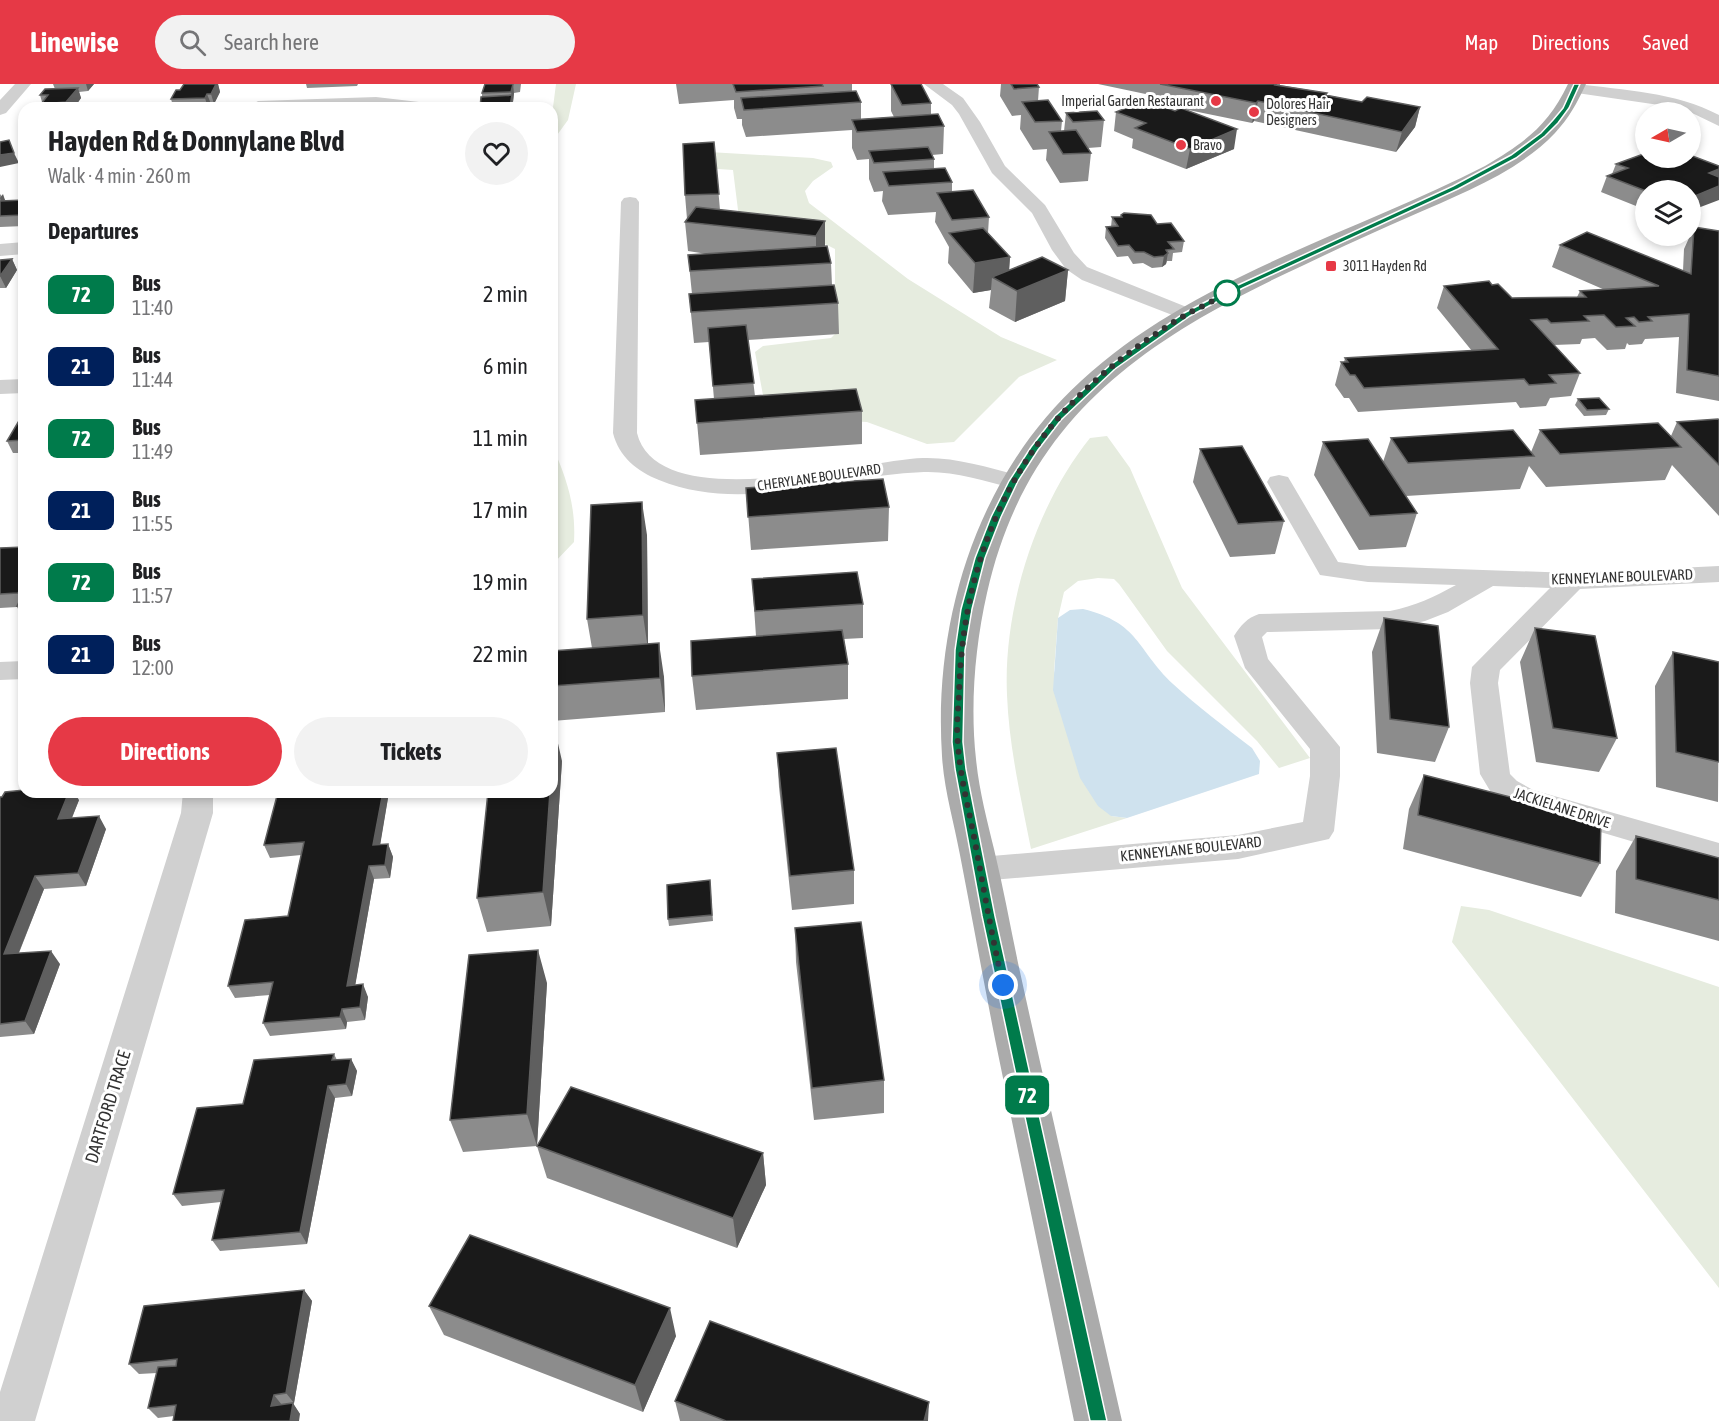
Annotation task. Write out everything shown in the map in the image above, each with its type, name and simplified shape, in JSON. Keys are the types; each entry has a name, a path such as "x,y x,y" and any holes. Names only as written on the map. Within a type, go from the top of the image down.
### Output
{"main road":[{"path":"1098,1421 990,928 957,742 960,650 975,573 996,517 1014,481 1034,449 1058,418 1084,392 1128,355 1187,314 1240,286 1456,187 1514,157 1543,135 1555,122 1577,87"}],"street":[{"path":"0,110 23,84"},
{"path":"932,84 962,105 999,170 1038,209 1074,268 1187,314"},
{"path":"1577,87 1671,103 1699,111 1719,121"},
{"path":"260,102 267,88"},
{"name":"CHERYLANE BOULEVARD","path":"630,202 625,433 627,445 646,464 680,480 710,485 766,487 887,468 925,465 944,466 1014,481"},
{"path":"0,250 18,248"},
{"path":"0,387 18,386"},
{"name":"KENNEYLANE BOULEVARD","path":"1280,482 1329,569 1368,574 1573,581 1719,574"},
{"name":"KENNEYLANE BOULEVARD","path":"980,869 1238,847 1318,831 1325,776 1325,747 1255,661 1248,636 1258,623 1390,620 1415,615 1439,606 1490,578"},
{"name":"JACKIELANE DRIVE","path":"1573,581 1486,667 1484,683 1495,774 1499,783 1509,792 1523,798 1719,855"},
{"path":"0,671 18,670"},
{"name":"DARTFORD TRACE","path":"13,1421 197,813 198,798"}],"shaded area":[{"path":"556,84 576,84 568,120 558,134 558,102 554,102"},
{"path":"692,151 813,158 831,162 833,167 813,181 805,191 809,203 908,279 1001,337 1057,360 1019,377 954,442 927,444 867,422 767,417 755,352 763,346 831,338 835,334 835,249 825,244 740,226 733,170 690,167"},
{"path":"1107,436 1130,468 1182,588 1310,758 1279,768 1257,741 1167,651 1114,579 1098,578 1078,581 1064,592 1058,618 1054,671 1111,816 1127,818 1031,849 1016,772 1008,714 1007,662 1017,593 1039,526 1054,494 1090,438"},
{"path":"558,460 574,517 574,542 558,559"},
{"path":"1461,906 1489,910 1719,987 1719,1288 1452,942"}],"water":[{"path":"1083,609 1102,615 1127,630 1173,684 1252,748 1260,761 1259,774 1127,818 1111,816 1098,806 1080,778 1053,690 1058,618 1070,610"}],"building":[{"path":"184,84 216,84 211,94 207,94 205,98 171,99 176,90 180,90"},
{"path":"485,84 513,84 511,92 482,93"},
{"path":"733,84 822,84 823,86 736,92"},
{"path":"891,84 921,84 931,103 902,105"},
{"path":"1011,84 1037,84 1039,87 1014,89"},
{"path":"1160,84 1276,84 1362,102 1367,97 1420,107 1402,132 1258,101 1256,103"},
{"path":"78,88 66,102 43,102 48,95 40,95 45,89"},
{"path":"856,91 861,102 744,110 741,98"},
{"path":"512,95 511,102 481,102 481,97"},
{"path":"1048,100 1062,121 1035,122 1022,102"},
{"path":"1146,100 1175,111 1181,108 1237,129 1190,149 1135,128 1146,123 1116,112"},
{"path":"1097,111 1104,120 1073,122 1066,113"},
{"path":"938,114 944,126 857,132 852,120"},
{"path":"1076,130 1091,153 1063,154 1049,132"},
{"path":"9,140 14,153 0,155 0,142"},
{"path":"714,142 719,194 685,195 683,144"},
{"path":"928,147 934,159 874,163 869,151"},
{"path":"1635,157 1635,168 1701,168 1701,159 1719,166 1719,169 1709,173 1719,177 1719,186 1701,194 1701,180 1635,180 1635,187 1607,176 1628,168 1616,164"},
{"path":"945,168 952,182 889,186 883,172"},
{"path":"973,190 989,217 952,220 937,193"},
{"path":"18,200 18,215 0,216 0,201"},
{"path":"696,207 825,221 816,236 685,222"},
{"path":"1124,213 1151,215 1157,224 1171,223 1184,241 1168,242 1174,249 1166,250 1168,253 1164,256 1154,257 1144,252 1135,252 1129,245 1118,246 1106,227 1118,226 1112,217 1122,217"},
{"path":"983,228 1010,257 975,263 949,233"},
{"path":"1701,228 1719,231 1719,376 1687,370 1689,314 1648,317 1652,321 1639,322 1634,317 1626,318 1635,326 1616,327 1604,315 1584,316 1589,321 1551,323 1547,319 1531,320 1580,373 1549,375 1556,383 1529,385 1524,379 1364,388 1355,375 1350,375 1341,362 1348,362 1345,358 1498,349 1444,286 1489,281 1492,285 1498,284 1512,298 1586,297 1580,291 1659,286 1560,245 1587,232 1691,274 1693,246 1701,246"},
{"path":"827,246 831,263 690,271 688,255"},
{"path":"1042,257 1068,270 1017,291 992,277"},
{"path":"12,259 0,276 0,260"},
{"path":"834,285 838,303 691,312 689,294"},
{"path":"746,325 754,383 713,386 708,328"},
{"path":"856,389 862,411 697,423 695,400"},
{"path":"1599,398 1609,409 1587,410 1578,399"},
{"path":"1719,420 1719,465 1677,422"},
{"path":"18,422 18,440 7,441"},
{"path":"1658,423 1681,447 1560,454 1540,430"},
{"path":"1513,430 1534,456 1408,463 1391,438"},
{"path":"1368,439 1417,513 1370,516 1323,442"},
{"path":"1242,446 1284,521 1238,524 1200,449"},
{"path":"883,479 889,507 748,517 746,488"},
{"path":"642,502 643,615 587,619 591,505"},
{"path":"18,547 18,593 0,594 0,548"},
{"path":"857,572 863,604 755,611 752,579"},
{"path":"1384,618 1438,626 1449,727 1390,719"},
{"path":"1535,628 1595,636 1617,738 1553,728"},
{"path":"842,630 848,664 692,676 691,641"},
{"path":"659,643 660,678 558,686 558,651"},
{"path":"1673,652 1719,662 1719,762 1676,752"},
{"path":"836,748 854,870 790,876 777,753"},
{"path":"1424,775 1601,820 1600,863 1418,815"},
{"path":"18,791 18,798 67,798 58,819 99,816 78,873 35,876 4,954 51,951 25,1021 0,1024 0,797 5,792"},
{"path":"276,798 382,798 373,845 388,844 385,865 369,866 347,986 363,984 360,1007 342,1009 340,1017 263,1023 273,982 228,986 245,920 288,916 304,842 264,845"},
{"path":"487,798 550,798 543,892 477,898"},
{"path":"1636,836 1719,858 1719,900 1636,879"},
{"path":"710,880 712,915 668,919 667,885"},
{"path":"861,922 884,1080 812,1088 795,928"},
{"path":"538,950 527,1114 450,1120 469,955"},
{"path":"334,1054 332,1060 351,1059 346,1084 328,1086 300,1232 212,1240 224,1190 173,1194 197,1108 243,1104 254,1060"},
{"path":"571,1087 763,1153 733,1218 537,1146"},
{"path":"470,1235 670,1308 635,1385 429,1306"},
{"path":"304,1290 286,1393 274,1395 271,1406 293,1403 290,1421 173,1421 176,1405 148,1408 158,1367 176,1366 177,1359 129,1364 144,1306"},
{"path":"710,1321 929,1402 924,1421 726,1421 675,1401"}],"bus line":[{"name":"72","path":"1098,1421 988,916 960,769 957,742 960,650 967,609 980,558 996,517 1014,481 1034,449 1058,418 1112,368 1187,314 1240,286 1456,187 1514,157 1543,135 1555,122 1566,108 1577,84"}],"place":[{"name":"Imperial Garden Restaurant","path":"1216,101"},
{"name":"Dolores Hair Designers","path":"1254,112"},
{"name":"Bravo","path":"1181,145"},
{"name":"3011 Hayden Rd","path":"1331,266"}],"route":[{"path":"1003,985 960,769 957,742 960,650 975,573 996,517 1014,481 1034,449 1058,418 1112,368 1153,337 1187,314 1227,293"}]}
